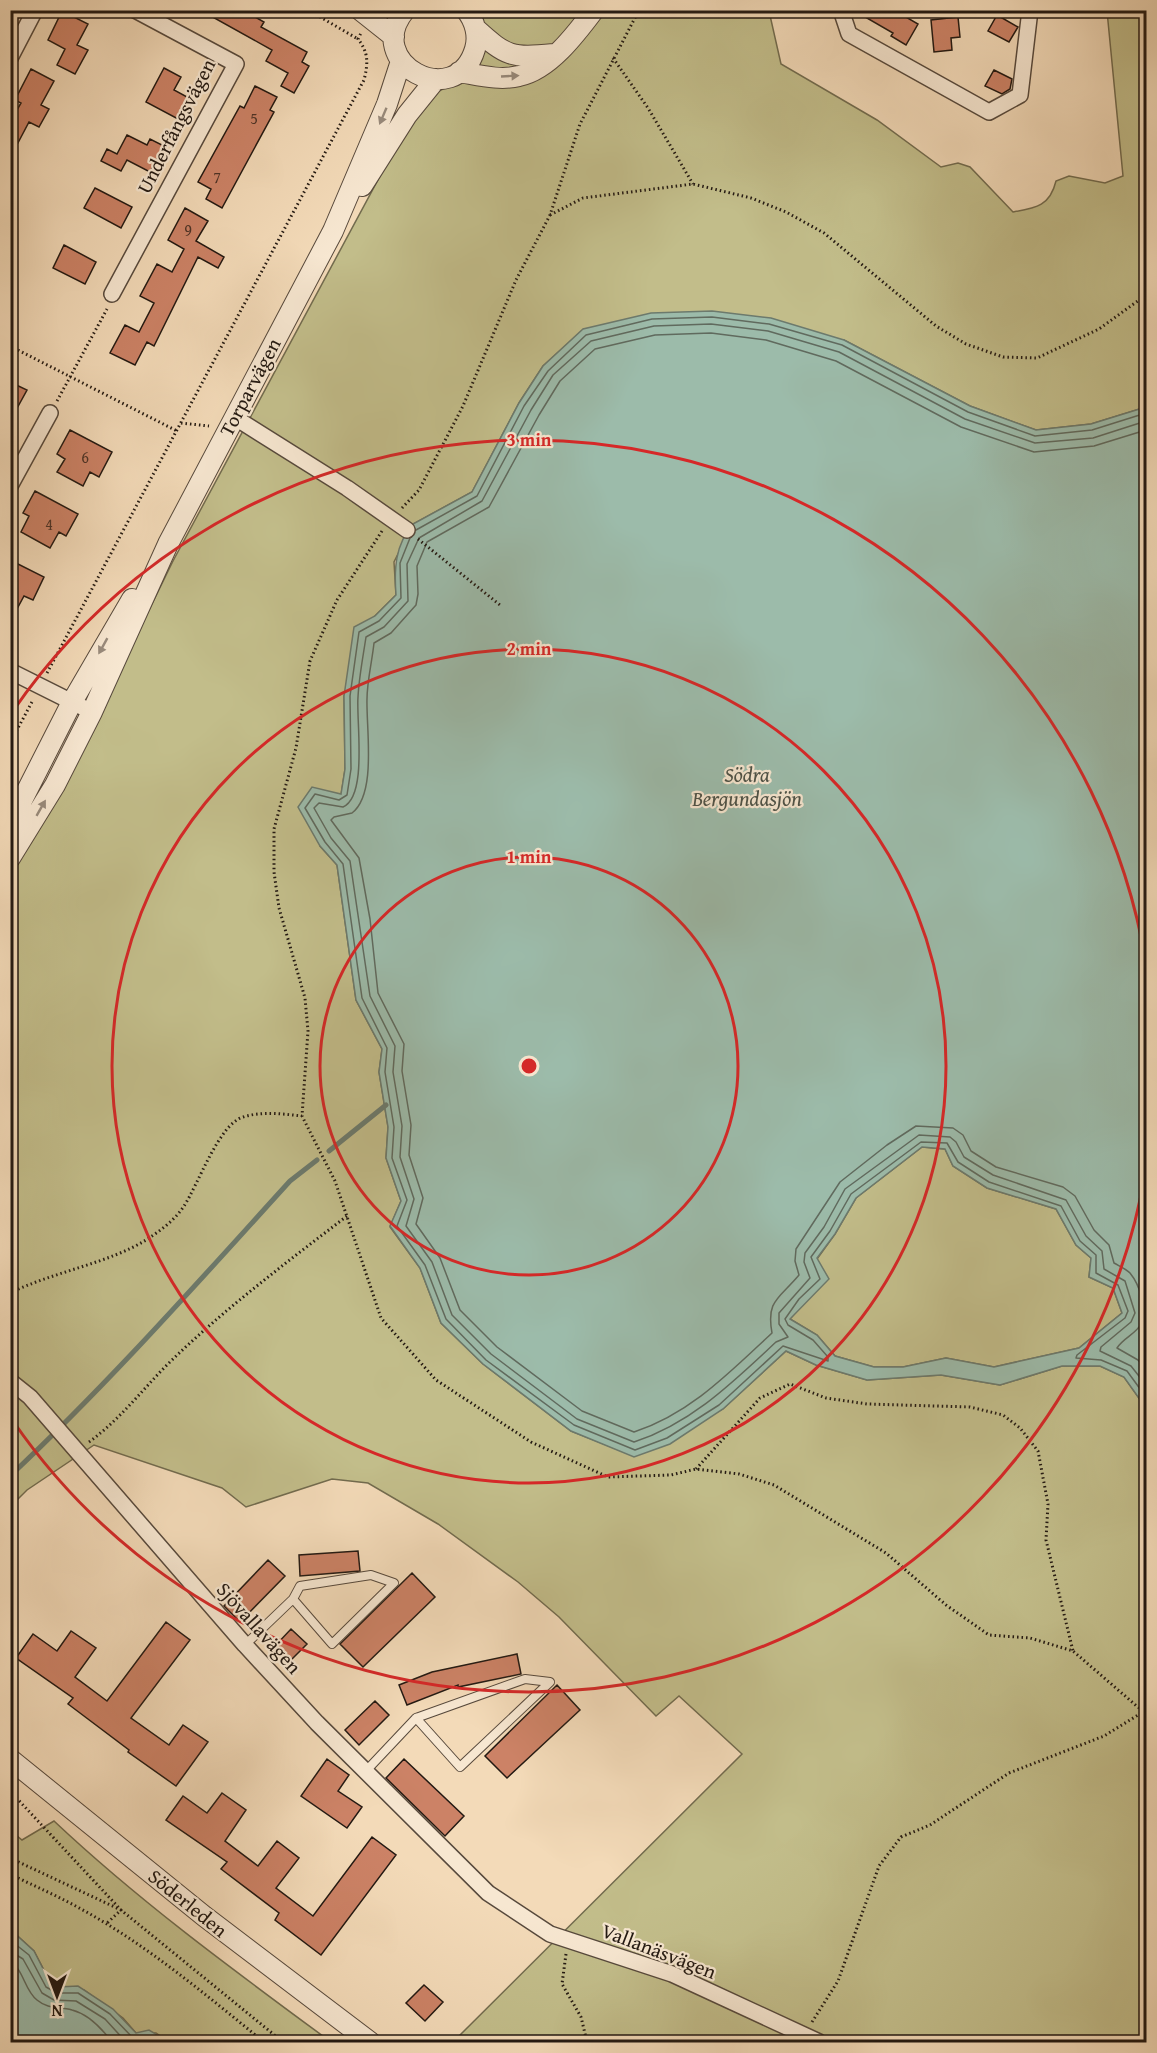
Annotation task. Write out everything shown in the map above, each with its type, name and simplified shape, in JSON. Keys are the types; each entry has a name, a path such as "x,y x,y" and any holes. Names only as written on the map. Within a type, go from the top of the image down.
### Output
{"street":[{"path":"10,58 36,10"},
{"path":"405,10 398,22 394,37 401,60 412,72 435,79 459,72 490,77 518,77 538,69 594,10"},
{"path":"841,10 849,34 989,112 1020,95 1030,10"},
{"name":"Underfångsvägen","path":"112,294 236,64 144,12"},
{"path":"365,14 394,37"},
{"path":"470,16 501,51 525,57 554,54"},
{"path":"459,72 474,53 470,16"},
{"name":"Torparvägen","path":"333,231 387,104 401,60"},
{"name":"Torparvägen","path":"10,858 55,785 92,712 168,544 333,231 407,115 435,79"},
{"path":"10,486 50,413"},
{"path":"231,422 347,488 407,531"},
{"name":"Torparvägen","path":"10,824 108,637 168,544"},
{"path":"10,671 92,712"},
{"name":"Sjövallavägen","path":"10,1381 30,1397 244,1645 366,1772 488,1893"},
{"name":"Söderleden","path":"10,1759 204,1916 370,2043"},
{"name":"Vallanäsvägen","path":"488,1893 550,1934 672,1974 819,2043"}],"lane":[{"path":"244,1645 293,1599 300,1586 371,1575 394,1583 332,1644 293,1599"},
{"path":"366,1772 416,1718 525,1679 550,1682 460,1767 416,1718"}],"path":[{"path":"10,743 364,80 367,55 358,39 308,10"},
{"path":"639,10 580,124 550,215 511,291 463,406 419,490 375,539 338,600 310,661 296,748 274,829 274,872 279,908 305,998 308,1031 303,1116 335,1181 381,1318 436,1380 531,1442 608,1478 671,1474 696,1469 739,1474 774,1485 886,1553 946,1605 989,1635 1030,1638 1073,1651 1145,1713 1104,1736 1009,1773 930,1825 901,1837 879,1866 838,1981 804,2036"},
{"path":"358,39 365,14"},
{"path":"613,58 648,108 693,184"},
{"path":"550,215 583,198 693,184 751,198 786,212 814,228 850,253 881,283 936,326 966,344 1003,357 1037,358 1099,330 1146,296"},
{"path":"50,413 106,312 112,294"},
{"path":"10,346 177,430"},
{"path":"181,423 231,422"},
{"path":"407,531 500,605"},
{"path":"10,1293 45,1277 99,1260 145,1241 166,1226 182,1209 228,1128 241,1117 264,1113 303,1116"},
{"path":"72,1445 109,1427 172,1360 218,1318 346,1216"},
{"path":"696,1469 760,1398 790,1384 826,1398 867,1404 970,1407 1003,1415 1020,1428 1038,1451 1048,1504 1046,1540 1073,1651"},
{"path":"10,1791 121,1910 283,2043"},
{"path":"10,1858 121,1910"},
{"path":"10,1874 106,1924 164,1962 264,2043"},
{"path":"106,1924 121,1910"},
{"path":"568,1940 562,1984 581,2017 587,2043"}],"shaded area":[{"path":"481,11 769,11 781,64 877,120 941,167 958,163 970,167 1013,212 1035,207 1046,201 1056,181 1069,176 1105,183 1123,176 1107,11 1146,11 1146,407 1091,424 1036,430 970,406 844,340 584,329 543,366 519,403 472,492 413,524 394,562 396,595 375,616 344,696 345,769 341,795 320,846 337,865 356,1000 382,1049 379,1072 388,1127 386,1158 401,1201 390,1227 420,1268 441,1323 483,1364 571,1431 634,1456 723,1409 786,1351 816,1365 867,1380 941,1375 1000,1385 1062,1366 1100,1366 1124,1377 1146,1408 1146,2042 453,2042 742,1754 679,1696 656,1716 559,1617 518,1582 438,1524 368,1483 332,1479 246,1507 222,1488 94,1445 27,1490 11,1506 10,874 57,798 173,561 386,165 423,106 435,93 461,80 484,33"},
{"path":"922,1147 945,1149 953,1166 987,1188 1056,1209 1076,1245 1091,1258 1089,1277 1113,1288 1122,1313 1079,1348 994,1367 946,1358 903,1367 874,1367 835,1356 817,1335 790,1319 804,1303 817,1259 856,1198"},
{"path":"54,1821 154,1908 331,2042 169,2042 156,2033 136,2033 123,2018 84,1990 57,1987 50,1982 34,1951 11,1930 10,1830 22,1840"}],"water":[{"name":"Södra Bergundasjön","path":"712,311 771,318 844,340 970,406 1036,430 1091,424 1146,407 1146,1408 1124,1377 1100,1366 1062,1366 1000,1385 941,1375 867,1380 816,1365 786,1351 723,1409 670,1444 634,1457 571,1431 483,1364 441,1323 420,1268 390,1226 401,1201 386,1158 388,1127 379,1072 382,1049 356,1000 337,865 320,846 298,807 312,787 341,794 345,769 344,696 354,627 375,616 396,595 397,558 407,532 413,524 472,492 519,403 543,366 583,329 651,313","holes":["922,1147 945,1149 953,1166 987,1188 1056,1209 1076,1245 1091,1258 1089,1277 1113,1288 1122,1313 1079,1348 994,1367 946,1358 903,1367 874,1367 835,1356 817,1335 790,1319 829,1279 817,1258 835,1234 856,1198"]},
{"path":"11,1930 34,1951 50,1982 58,1987 78,1986 113,2009 136,2033 149,2030 169,2042 11,2042"}],"building":[{"path":"200,10 243,10 264,22 261,27 307,52 302,62 309,66 294,93 281,86 288,73 266,61 272,50"},
{"path":"853,10 894,10 918,24 906,45 891,36 893,33"},
{"path":"62,11 88,24 77,45 88,50 75,74 57,65 65,49 48,40"},
{"path":"997,15 1018,27 1009,42 988,31"},
{"path":"958,17 960,37 951,38 952,50 934,52 931,20"},
{"path":"164,68 181,77 174,90 189,98 178,119 146,102"},
{"path":"31,69 54,81 41,105 49,109 39,127 29,122 10,158 10,122 21,103 15,100"},
{"path":"994,70 1012,79 1010,89 1002,94 985,86"},
{"path":"255,86 277,97 270,110 274,112 222,208 206,199 211,189 198,182 240,106 244,108"},
{"path":"127,135 147,145 150,139 164,146 150,172 127,160 121,171 101,161 107,149 117,154"},
{"path":"95,188 132,207 121,228 84,208"},
{"path":"185,208 208,221 196,241 224,257 218,268 198,257 154,346 147,342 135,365 110,353 125,325 139,332 154,303 140,296 157,264 172,272 184,249 168,240"},
{"path":"64,245 96,262 85,284 53,268"},
{"path":"10,382 27,390 10,421"},
{"path":"70,430 112,452 99,477 90,472 83,486 57,472 65,459 57,454"},
{"path":"35,491 78,514 66,536 59,532 50,548 21,532 29,516 23,513"},
{"path":"10,560 44,577 33,600 24,596 10,622"},
{"path":"358,1551 360,1571 300,1576 299,1555"},
{"path":"268,1560 285,1576 240,1622 224,1606"},
{"path":"412,1573 435,1597 363,1667 340,1644"},
{"path":"166,1622 190,1640 131,1718 169,1745 183,1725 208,1742 176,1786 128,1752 129,1750 68,1704 73,1698 16,1658 33,1634 57,1651 71,1631 96,1648 75,1677 107,1701"},
{"path":"291,1629 307,1644 290,1661 275,1646"},
{"path":"517,1654 521,1674 458,1687 458,1685 407,1705 399,1685 432,1672"},
{"path":"557,1685 580,1710 507,1778 485,1756"},
{"path":"375,1701 389,1715 359,1745 345,1730"},
{"path":"327,1759 349,1775 338,1791 362,1807 347,1828 301,1796"},
{"path":"404,1759 464,1816 445,1836 386,1778"},
{"path":"222,1793 246,1810 225,1841 258,1866 277,1841 299,1858 276,1888 313,1916 372,1837 396,1855 321,1955 275,1920 279,1913 221,1869 227,1862 166,1820 183,1796 207,1813"},
{"path":"424,1985 443,2002 425,2021 406,2003"}],"waterway":[{"path":"329,1151 386,1105"},
{"path":"10,1476 118,1368 290,1181 317,1160"}]}
